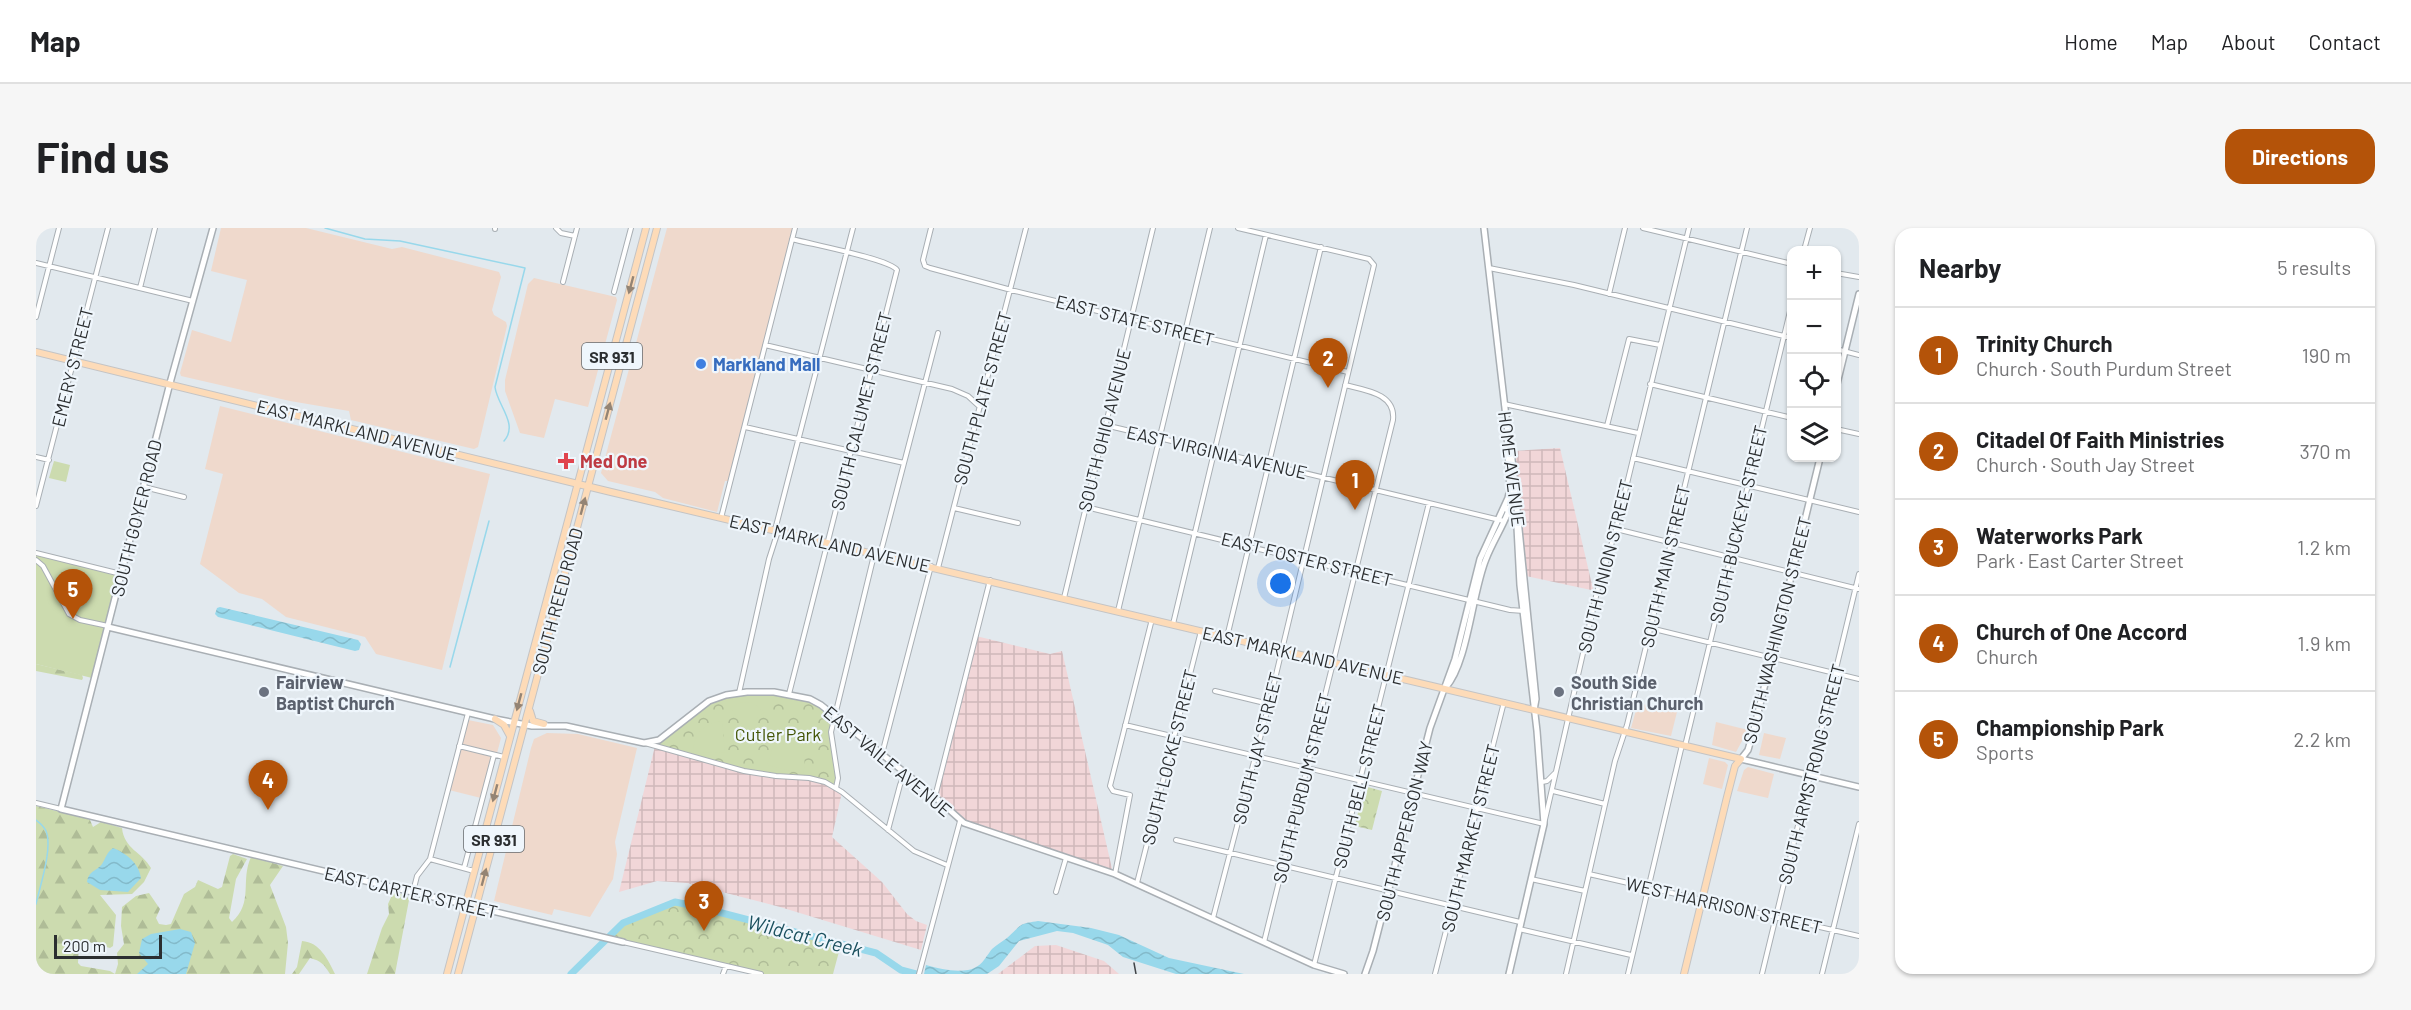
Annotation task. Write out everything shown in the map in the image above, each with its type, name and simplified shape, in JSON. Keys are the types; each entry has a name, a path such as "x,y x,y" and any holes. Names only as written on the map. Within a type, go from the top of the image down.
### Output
{"main road":[{"name":"SOUTH REED ROAD","path":"447,974 646,228"},
{"name":"SOUTH REED ROAD","path":"458,974 657,228"},
{"name":"EAST MARKLAND AVENUE","path":"36,352 578,484 1741,759"},
{"path":"530,704 531,717 534,721 544,724"},
{"path":"495,719 504,725 510,737"},
{"name":"SOUTH WASHINGTON STREET","path":"1684,974 1736,766 1741,759"}],"street":[{"path":"36,317 59,228"},
{"name":"EMERY STREET","path":"36,506 108,228"},
{"path":"140,288 155,228"},
{"name":"SOUTH GOYER ROAD","path":"61,809 170,383 213,228"},
{"path":"556,228 561,233 575,236"},
{"path":"563,282 577,228"},
{"path":"614,292 631,228"},
{"path":"721,518 795,228"},
{"path":"739,693 798,439 852,228"},
{"name":"EAST STATE STREET","path":"931,228 923,257 924,264 930,268 1131,320 1348,372"},
{"name":"SOUTH PLATE STREET","path":"882,754 954,508 1026,228"},
{"name":"SOUTH OHIO AVENUE","path":"1064,598 1153,228"},
{"path":"1118,611 1210,228"},
{"path":"1227,637 1321,247 1238,228"},
{"name":"HOME AVENUE","path":"1484,228 1514,477 1525,610"},
{"path":"1609,294 1625,228"},
{"path":"1643,228 1787,263"},
{"name":"SOUTH UNION STREET","path":"1509,974 1597,592 1616,529 1689,228"},
{"name":"SOUTH MAIN STREET","path":"1566,974 1605,804 1747,228"},
{"path":"1805,246 1810,228"},
{"path":"1173,624 1266,235"},
{"path":"792,239 846,253"},
{"name":"SOUTH JAY STREET","path":"1213,918 1269,704 1374,262 1321,247"},
{"name":"SOUTH CALUMET STREET","path":"789,694 897,273 896,267 846,253"},
{"path":"36,262 193,301"},
{"path":"1489,268 1609,294 1787,338"},
{"path":"1841,274 1859,277"},
{"path":"1841,367 1859,294"},
{"name":"SOUTH BUCKEYE STREET","path":"1628,974 1647,888 1710,643 1787,320"},
{"path":"836,788 837,778 831,732 834,716 938,333"},
{"path":"1607,426 1629,339 1660,345"},
{"path":"765,345 962,392 980,407"},
{"path":"1841,350 1859,355"},
{"path":"1650,384 1787,417"},
{"name":"SOUTH PURDUM STREET","path":"1264,942 1393,420 1393,411 1379,394 1345,385"},
{"path":"1504,404 1638,434"},
{"name":"EAST VIRGINIA AVENUE","path":"1105,425 1501,520"},
{"path":"745,427 904,463"},
{"path":"1841,430 1859,434"},
{"name":"SOUTH APPERSON WAY","path":"1507,433 1510,489 1507,509"},
{"path":"36,457 49,460"},
{"path":"1633,458 1859,512"},
{"name":"SOUTH WASHINGTON STREET","path":"1741,759 1748,750 1819,462"},
{"name":"SOUTH APPERSON WAY","path":"1365,974 1389,891 1430,728 1445,688 1456,669 1472,599 1501,520 1513,498 1514,477"},
{"path":"144,488 184,497"},
{"name":"SOUTH BELL STREET","path":"1314,965 1429,503"},
{"name":"EAST FOSTER STREET","path":"1086,507 1510,610 1525,610"},
{"path":"954,508 1018,523"},
{"name":"HOME AVENUE","path":"1507,509 1516,522 1536,699 1534,710 1544,824"},
{"path":"1616,529 1857,589"},
{"path":"36,553 122,574"},
{"path":"36,560 43,566 69,614 80,620 495,719 514,721 524,725 575,727 644,743 744,771 809,778 836,788 914,851 947,865"},
{"name":"SOUTH ARMSTRONG STREET","path":"1762,974 1859,574"},
{"path":"935,797 990,580"},
{"path":"1114,874 1130,795 1110,788 1152,619"},
{"path":"1650,628 1859,679"},
{"name":"SOUTH LOCKE STREET","path":"1137,883 1201,631"},
{"name":"EAST VAILE AVENUE","path":"644,743 659,740 709,701 739,693 763,691 813,700 905,772 960,821 1137,883 1314,965 1344,974"},
{"path":"1215,691 1269,704"},
{"name":"SOUTH MARKET STREET","path":"1436,974 1504,702"},
{"path":"413,892 417,876 429,859 468,712"},
{"path":"1125,725 1544,824"},
{"path":"459,746 505,757"},
{"path":"464,868 494,755"},
{"path":"1741,759 1859,787"},
{"path":"1542,782 1547,781 1557,770"},
{"path":"888,830 905,772"},
{"path":"1553,791 1605,804"},
{"path":"36,803 61,809"},
{"name":"EAST CARTER STREET","path":"61,809 761,974"},
{"path":"919,974 960,821"},
{"path":"1822,974 1859,824"},
{"path":"1176,840 1453,906 1573,941 1631,955"},
{"path":"1056,892 1066,858"},
{"path":"429,859 475,871"},
{"name":"WEST HARRISON STREET","path":"1589,874 1859,936"},
{"path":"1531,879 1585,891"},
{"path":"723,974 726,966"},
{"path":"732,974 733,967"}],"shaded area":[{"path":"221,228 306,228 392,249 402,247 499,272 501,277 492,310 494,315 506,322 507,326 478,447 474,449 351,420 349,411 290,401 181,376 192,330 231,342 247,280 211,271"},
{"path":"667,228 793,228 728,481 725,481 717,512 663,498 655,492 608,481 601,473"},
{"path":"534,278 616,297 617,300 588,407 555,399 544,438 520,433 505,391 505,380 528,284"},
{"path":"220,406 490,474 442,670 376,654 365,637 286,617 262,599 239,593 200,564 223,474 205,469"},
{"path":"1560,448 1593,589 1591,590 1526,576 1514,451"},
{"path":"976,636 1050,654 1062,651 1113,873 964,823 935,797"},
{"path":"1638,703 1677,712 1671,736 1631,728"},
{"path":"468,720 493,725 501,738 485,799 449,790"},
{"path":"1716,722 1748,730 1736,752 1712,745"},
{"path":"547,733 578,734 637,748 615,842 617,854 613,879 590,917 554,909 552,915 494,901 531,748 534,739"},
{"path":"1764,733 1786,738 1780,759 1759,755"},
{"path":"655,746 816,779 842,792 832,837 882,882 907,914 927,925 921,950 780,907 687,883 657,881 619,892"},
{"path":"1709,758 1728,765 1722,789 1703,784"},
{"path":"1748,767 1774,774 1768,798 1737,791 1744,770"},
{"path":"1056,945 1104,961 1119,974 998,974 1035,946"}],"green space":[{"path":"54,461 70,465 66,482 49,478"},
{"path":"36,553 122,574 96,679 36,664"},
{"path":"36,664 82,675 83,678 82,680 36,671"},
{"name":"Cutler Park","path":"763,691 810,699 835,716 833,743 836,788 816,779 759,774 644,743 654,742 718,697"},
{"path":"742,702 752,703 765,712 747,727 744,727 730,708"},
{"path":"722,721 725,753 693,752 695,740 701,730 710,724"},
{"path":"779,730 797,741 803,753 803,774 767,765"},
{"path":"1364,786 1382,791 1372,830 1355,826"},
{"path":"36,806 85,818 90,820 93,827 101,822 122,828 126,841 151,868 144,882 132,894 100,895 116,915 113,946 110,948 82,940 79,943 78,963 81,966 115,974 36,974"},
{"path":"233,854 247,859 236,879 229,918 232,922 243,907 246,874 251,857 283,866 270,885 286,927 288,943 285,974 115,974 118,964 117,953 124,944 121,926 122,907 136,896 149,893 160,909 156,918 159,924 171,924 184,894 195,887 198,880 218,889 222,887 230,856"},
{"path":"393,893 406,895 409,900 395,974 367,974 389,914 388,904"},
{"path":"675,902 841,944 833,974 761,974 608,938 623,923"},
{"path":"302,941 319,948 335,974 330,974 322,963 310,958 299,974 292,974 297,967"}],"water":[{"path":"217,608 358,640 361,644 359,650 355,651 218,617 215,614"},
{"path":"113,848 131,859 140,873 141,878 128,892 100,890 87,882 89,875 102,864"},
{"path":"1038,921 1091,928 1119,935 1169,958 1244,974 1176,974 1123,957 1108,945 1073,933 1057,931 1019,941 999,966 987,974 924,974 926,965 963,971 973,969 1020,926"},
{"path":"180,929 191,932 195,943 186,974 137,974 148,964 139,953 142,939 151,934"}],"waterway":[{"path":"325,228 365,239 400,241 525,268 495,387 508,421 508,435 504,441"},
{"path":"450,667 489,521"},
{"path":"36,820 43,826 48,838 45,867 36,904"},
{"name":"Wildcat Creek","path":"571,974 623,923 675,902 876,953 901,970 916,974"}],"railway":[{"path":"1134,963 1136,974"}],"place":[{"name":"Markland Mall","path":"701,364"},
{"name":"Citadel Of Faith Ministries","path":"1328,388"},
{"name":"Med One","path":"566,461"},
{"name":"Trinity Church","path":"1355,510"},
{"name":"Championship Park","path":"73,619"},
{"name":"Fairview Baptist Church","path":"264,692"},
{"name":"South Side Christian Church","path":"1559,692"},
{"name":"Church of One Accord","path":"268,810"},
{"name":"Waterworks Park","path":"704,931"}]}
